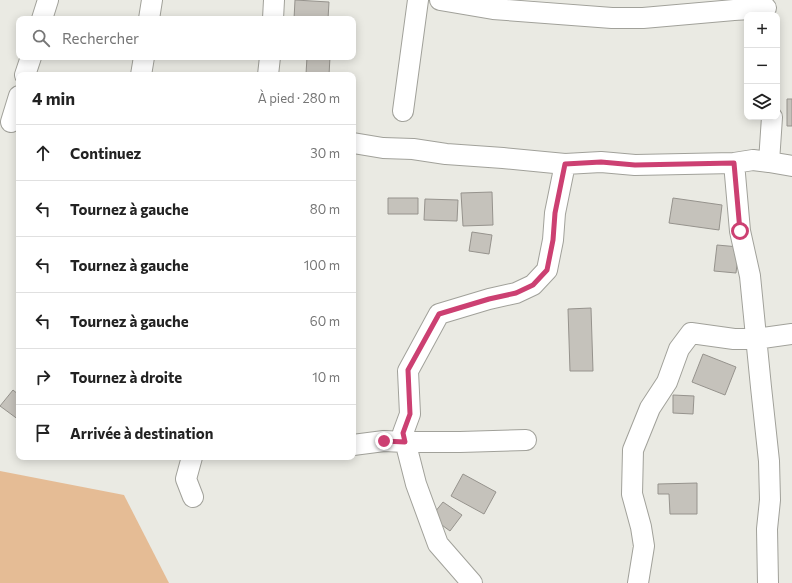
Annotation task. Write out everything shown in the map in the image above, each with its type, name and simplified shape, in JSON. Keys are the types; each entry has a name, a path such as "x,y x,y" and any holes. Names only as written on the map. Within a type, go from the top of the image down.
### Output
{"street":[{"path":"43,16 48,0"},
{"path":"150,16 152,0"},
{"path":"273,16 274,0"},
{"path":"403,111 418,0"},
{"path":"440,0 493,9 612,18 643,18 766,8"},
{"path":"26,72 29,60"},
{"path":"142,72 144,60"},
{"path":"268,72 270,60"},
{"path":"10,123 16,105"},
{"path":"769,162 772,120"},
{"path":"356,144 383,148 565,164 601,162 635,165 734,163 753,160 792,166"},
{"path":"734,163 740,231 750,276 770,460 770,500 767,529 768,583"},
{"path":"472,583 438,544 416,484 403,433 410,414 408,370 439,314 489,299 516,293 533,285 547,270 553,240 555,213 565,164"},
{"path":"638,583 644,546 641,527 632,494 634,450 650,408 667,382 679,349 691,333 734,339 756,339 792,334"},
{"path":"356,445 384,441 526,440"},
{"path":"191,460 186,479 193,497"}],"shaded area":[{"path":"0,471 124,495 169,583 0,583"}],"building":[{"path":"295,0 329,2 328,16 294,16"},
{"path":"307,60 330,60 329,72 306,72"},
{"path":"787,99 792,99 792,126 787,126"},
{"path":"492,192 493,225 463,226 461,193"},
{"path":"388,198 418,198 418,214 388,214"},
{"path":"673,198 722,205 719,230 669,223"},
{"path":"425,199 458,200 457,221 424,220"},
{"path":"472,232 492,235 489,254 469,251"},
{"path":"717,245 739,247 736,273 714,271"},
{"path":"591,308 593,371 570,371 568,309"},
{"path":"703,354 736,367 725,395 692,382"},
{"path":"13,390 16,392 16,418 0,406"},
{"path":"673,395 694,396 693,414 673,413"},
{"path":"463,474 496,492 484,514 451,496"},
{"path":"697,483 697,514 670,514 669,494 658,494 658,484"},
{"path":"443,502 462,515 450,531 431,517"}],"route":[{"path":"384,441 405,442 403,433 410,414 408,370 439,314 489,299 516,293 533,285 547,270 553,240 555,213 565,164 601,162 635,165 734,163 740,231"}]}
